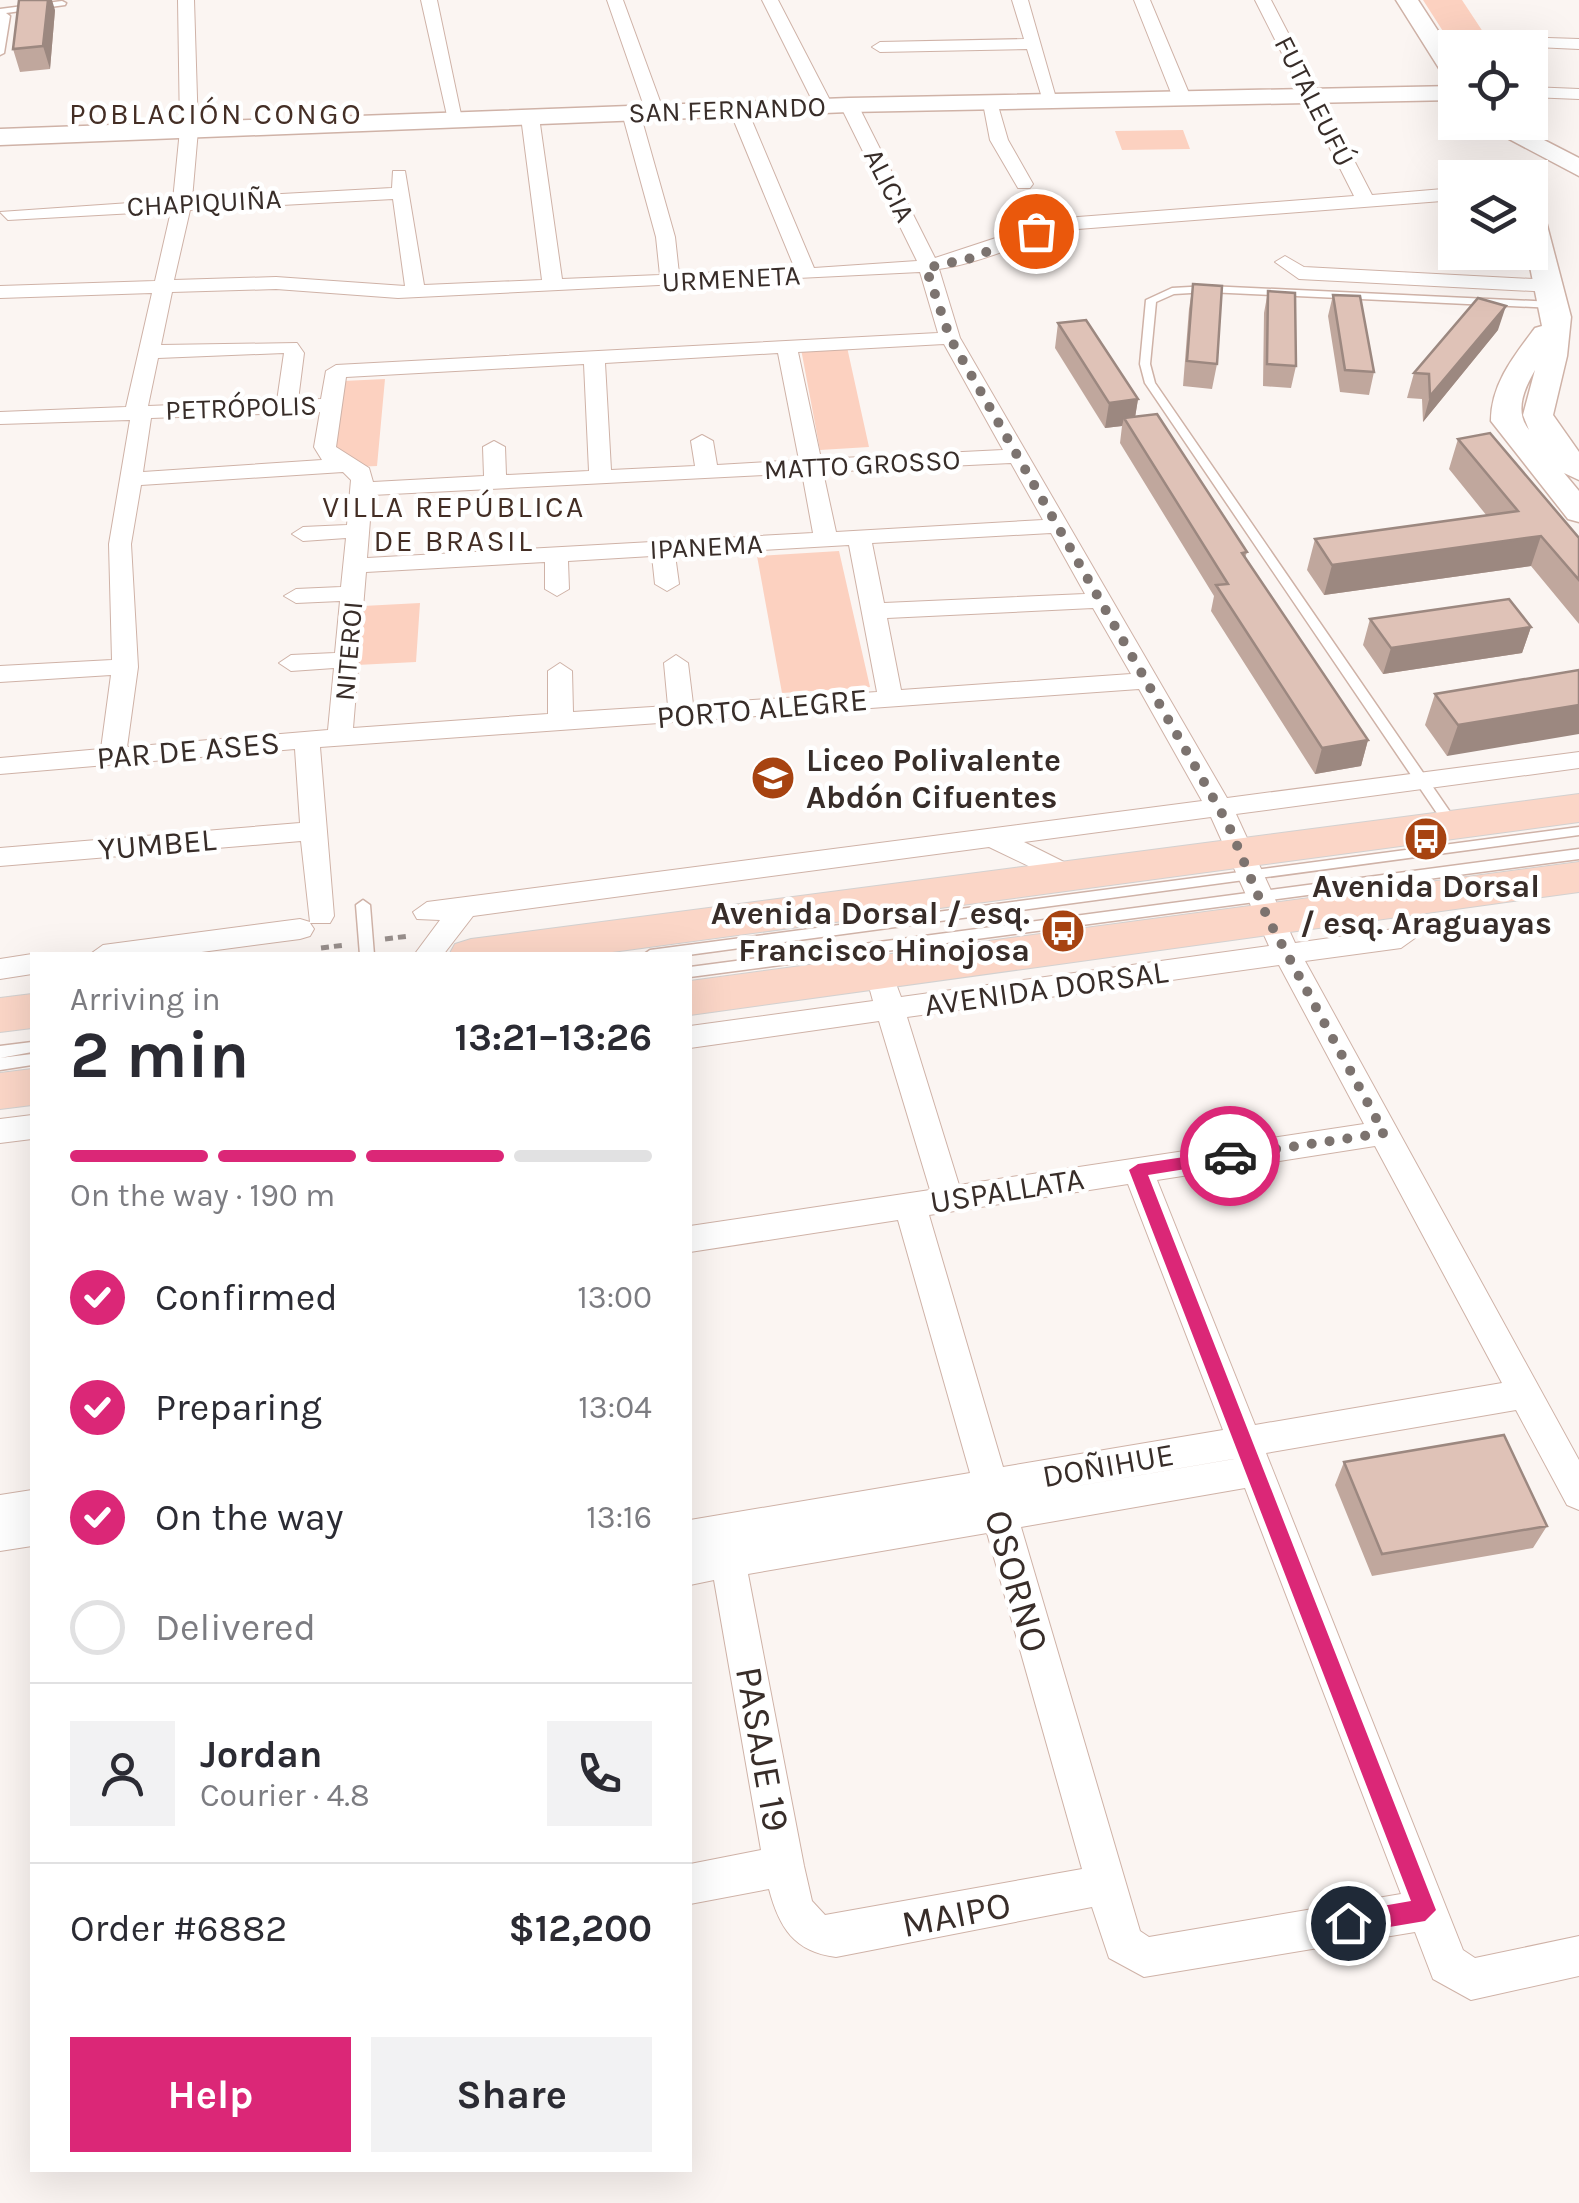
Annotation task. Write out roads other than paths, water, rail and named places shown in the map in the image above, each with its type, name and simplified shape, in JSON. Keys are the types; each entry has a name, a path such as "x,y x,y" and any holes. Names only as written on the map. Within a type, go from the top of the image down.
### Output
{"main road":[{"name":"AVENIDA DORSAL","path":"692,998 884,991 1262,899 1452,825 1579,808"},
{"name":"AVENIDA DORSAL","path":"493,952 1066,875 1262,899 1579,877"},
{"path":"0,1015 30,1011"},
{"path":"0,1091 30,1087"}],"street":[{"path":"113,756 126,668 119,559 141,420 136,411 182,202 189,130 186,0"},
{"path":"429,0 457,120"},
{"path":"615,0 643,112 640,162 666,235 670,280"},
{"name":"ALICIA","path":"770,0 923,248 950,338 1220,810 1384,1133 1579,1494"},
{"path":"1020,0 1052,101"},
{"path":"1142,0 1182,98"},
{"name":"FUTALEUFÚ","path":"1263,0 1366,201"},
{"path":"1408,0 1438,49"},
{"path":"1432,39 1579,44"},
{"path":"880,47 1034,44"},
{"name":"SAN FERNANDO","path":"0,137 836,105 1438,93"},
{"path":"1548,93 1579,94"},
{"path":"988,102 999,140 1024,184"},
{"path":"738,109 807,274"},
{"path":"530,117 537,183 552,251 553,286"},
{"path":"1522,140 1579,168"},
{"name":"CHAPIQUIÑA","path":"8,214 400,184 415,291"},
{"name":"URMENETA","path":"0,292 276,283 415,291 926,268 972,258 1024,235 1063,225 1438,195"},
{"path":"1548,196 1554,356 1538,415 1545,432 1579,471"},
{"path":"1285,262 1299,274 1555,303"},
{"path":"1555,303 1506,403 1506,421 1579,512"},
{"name":"PETRÓPOLIS","path":"0,418 330,405 333,374 340,368 950,338"},
{"path":"788,346 826,539"},
{"path":"148,352 290,348 294,353 287,407"},
{"path":"692,351 696,380"},
{"path":"594,356 600,477"},
{"path":"497,360 498,389"},
{"path":"330,405 325,447 331,456 361,474 362,489"},
{"path":"702,440 706,472"},
{"path":"494,447 495,482"},
{"name":"MATTO GROSSO","path":"362,489 1017,456"},
{"path":"131,479 348,465"},
{"name":"NITEROI","path":"340,737 362,489"},
{"name":"IPANEMA","path":"355,566 1057,526"},
{"path":"303,534 358,530"},
{"path":"859,537 890,697"},
{"path":"663,548 667,584"},
{"path":"556,555 557,590"},
{"path":"296,596 352,593"},
{"path":"874,611 1101,600"},
{"path":"290,663 347,660"},
{"path":"676,663 682,715"},
{"path":"0,674 126,668"},
{"path":"560,671 562,724"},
{"name":"PORTO ALEGRE","path":"377,734 1147,681"},
{"name":"PAR DE ASES","path":"0,766 377,734"},
{"name":"NITEROI","path":"123,952 310,922 314,831 307,740"},
{"path":"427,912 1579,760"},
{"name":"YUMBEL","path":"0,857 314,831"},
{"path":"994,839 1066,875"},
{"name":"AVENIDA DORSAL","path":"1262,899 1402,938"},
{"path":"430,952 465,908"},
{"path":"0,969 30,964"},
{"path":"884,991 948,1199"},
{"name":"AVENIDA DORSAL","path":"692,1037 884,991"},
{"path":"0,1132 30,1127"},
{"name":"USPALLATA","path":"692,1238 1384,1133"},
{"path":"1138,1170 1441,1952 1458,1974 1484,1977 1579,1956"},
{"name":"OSORNO","path":"910,1205 1104,1885 1118,1932 1132,1952 1156,1957 1425,1910"},
{"name":"DOÑIHUE","path":"692,1536 994,1500 1249,1457 1525,1394"},
{"name":"DOÑIHUE","path":"692,1568 994,1500"},
{"path":"0,1510 30,1506"},
{"path":"0,1535 30,1530"},
{"name":"PASAJE 19","path":"728,1562 784,1866 796,1916 809,1932"},
{"path":"692,1884 784,1866"},
{"name":"MAIPO","path":"809,1932 836,1937 1104,1885"}],"lane":[{"path":"0,12 62,3"},
{"path":"0,12 6,16 0,54"},
{"path":"1452,825 1150,383 1145,364 1151,300 1172,291 1208,289 1555,303"},
{"path":"683,952 1262,899 1579,831"},
{"path":"692,972 1579,854"},
{"path":"362,905 367,952"},
{"path":"0,1052 30,1047"},
{"path":"0,1064 30,1060"}],"place":[{"name":"Liceo Polivalente Abdón Cifuentes","path":"773,778"},
{"name":"Avenida Dorsal / esq. Araguayas","path":"1426,839"},
{"name":"Avenida Dorsal / esq. Francisco Hinojosa","path":"1063,931"}],"district":[{"name":"POBLACIÓN CONGO","path":"216,114"},
{"name":"VILLA REPÚBLICA DE BRASIL","path":"454,524"}]}
